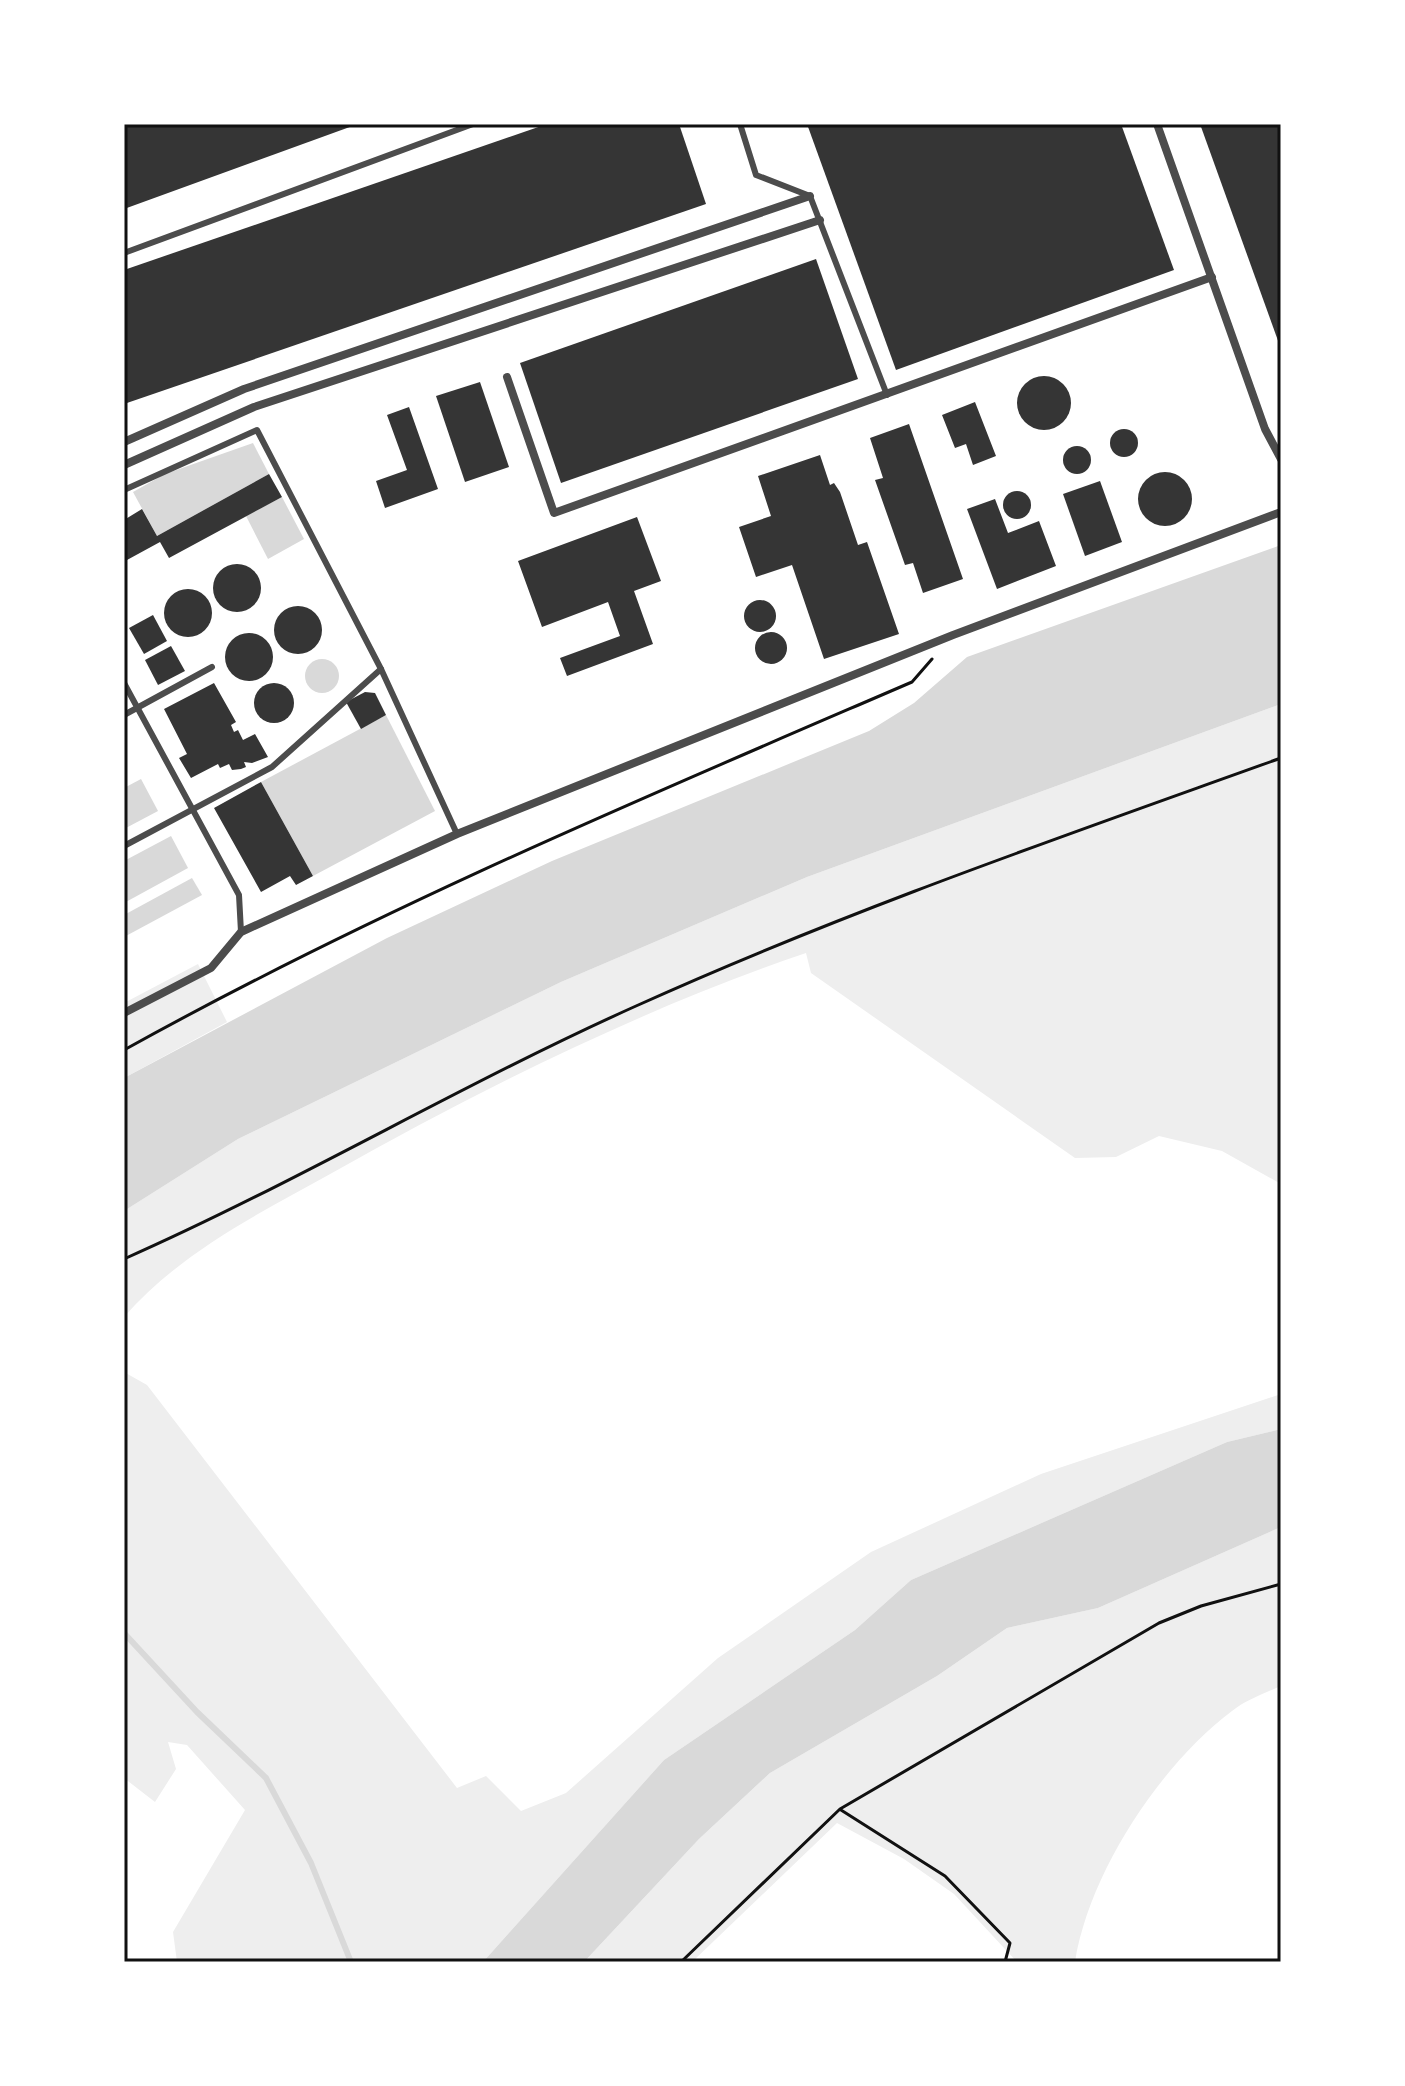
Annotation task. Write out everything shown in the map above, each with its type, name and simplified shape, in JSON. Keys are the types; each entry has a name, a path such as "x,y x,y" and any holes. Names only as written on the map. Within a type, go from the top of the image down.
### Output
{"street":[{"path":"1157,124 1265,429 1281,459"},
{"path":"124,442 244,389 810,196"},
{"path":"124,465 254,407 820,220"},
{"path":"507,377 554,513 1212,277"},
{"path":"124,1013 211,968 241,932 457,834 938,641 1281,512"}],"lane":[{"path":"124,253 473,124"},
{"path":"740,124 756,175 810,196 887,395"},
{"path":"124,490 257,430 381,669 457,834"},
{"path":"124,715 212,667"},
{"path":"124,846 272,767 381,669"},
{"path":"124,683 239,895 241,932"}],"path":[{"path":"124,1050 236,988 381,915 519,851 912,682 932,659"},
{"path":"124,1259 254,1200 392,1125 540,1052 740,960 890,898 1281,758"},
{"path":"681,1962 840,1809 1159,1623 1201,1606 1281,1584"},
{"path":"840,1809 945,1876 1010,1943 1005,1962"}],"shaded area":[{"path":"253,443 269,474 157,536 133,492 165,474"},
{"path":"282,497 304,539 268,559 246,516"},
{"path":"1281,545 1281,704 807,877 561,982 238,1139 124,1211 124,1078 387,938 552,861 869,731 914,703 967,657"},
{"path":"322,659 334,664 339,676 334,688 322,693 310,688 305,676 310,664"},
{"path":"1281,704 1281,1184 1222,1151 1159,1136 1116,1157 1075,1158 811,973 806,953 624,1025 446,1111 222,1236 170,1273 124,1317 124,1211 238,1139 561,982 807,877"},
{"path":"386,715 435,811 313,876 261,782"},
{"path":"141,779 158,811 124,829 124,788"},
{"path":"171,836 188,868 124,903 124,861"},
{"path":"192,878 202,895 124,937 124,915"},
{"path":"198,964 227,1022 124,1078 124,1003"},
{"path":"124,1372 147,1385 457,1788 486,1776 521,1811 566,1793 718,1658 871,1552 1041,1474 1281,1394 1281,1429 1227,1442 911,1580 855,1630 664,1760 483,1962 177,1962 173,1932 245,1810 187,1745 168,1742 176,1769 155,1802 124,1778"},
{"path":"1281,1429 1281,1527 1098,1608 1007,1628 937,1676 770,1773 699,1839 584,1962 483,1962 664,1760 855,1630 911,1580 1227,1442"},
{"path":"1281,1527 1281,1686 1232,1711 1179,1760 1154,1791 1132,1823 1095,1893 1075,1962 1017,1962 954,1894 904,1859 837,1823 692,1962 584,1962 699,1839 770,1773 937,1676 1007,1628 1098,1608"}],"building":[{"path":"124,124 358,124 124,209"},
{"path":"547,124 679,124 706,204 124,404 124,270"},
{"path":"807,124 1121,124 1174,270 896,370"},
{"path":"1200,124 1281,124 1281,349"},
{"path":"816,259 858,379 561,483 520,363"},
{"path":"1044,376 1063,384 1071,403 1063,422 1044,430 1025,422 1017,403 1025,384"},
{"path":"480,382 509,467 465,482 436,396"},
{"path":"975,402 996,456 973,465 966,444 955,448 942,415"},
{"path":"409,407 438,489 385,508 376,481 407,470 387,415"},
{"path":"909,424 963,579 923,593 913,563 905,565 875,480 883,478 870,438"},
{"path":"1124,429 1134,433 1138,443 1134,453 1124,457 1114,453 1110,443 1114,433"},
{"path":"1077,446 1087,450 1091,460 1087,470 1077,474 1067,470 1063,460 1067,450"},
{"path":"820,455 830,485 834,483 840,492 858,545 867,542 899,634 824,659 792,565 756,577 739,527 771,516 758,476"},
{"path":"1165,472 1184,480 1192,499 1184,518 1165,526 1146,518 1138,499 1146,480"},
{"path":"269,474 282,497 169,558 160,542 127,560 124,520 142,509 157,536"},
{"path":"1100,481 1122,542 1085,556 1063,494"},
{"path":"1017,491 1027,495 1031,505 1027,515 1017,519 1007,515 1003,505 1007,495"},
{"path":"995,499 1008,533 1039,521 1056,566 997,589 967,509"},
{"path":"637,517 661,581 634,591 653,644 567,676 560,658 620,636 608,602 542,627 518,561"},
{"path":"237,564 254,571 261,588 254,605 237,612 220,605 213,588 220,571"},
{"path":"188,589 205,596 212,613 205,630 188,637 171,630 164,613 171,596"},
{"path":"760,600 772,604 776,616 772,628 760,632 748,628 744,616 748,604"},
{"path":"298,606 315,613 322,630 315,647 298,654 281,647 274,630 281,613"},
{"path":"153,615 167,641 144,654 129,628"},
{"path":"771,632 783,636 787,648 783,660 771,664 759,660 755,648 759,636"},
{"path":"249,633 266,640 273,657 266,674 249,681 232,674 225,657 232,640"},
{"path":"171,646 185,671 158,685 145,660"},
{"path":"214,683 236,722 231,725 234,732 238,730 243,740 255,734 268,757 252,763 244,762 246,767 241,769 232,770 229,764 220,768 218,764 191,778 179,758 187,754 164,709"},
{"path":"274,683 288,689 294,703 288,717 274,723 260,717 254,703 260,689"},
{"path":"365,692 375,693 386,715 361,729 346,702"},
{"path":"261,782 313,876 296,885 290,876 261,892 214,808"}],"waterway":[{"path":"124,1633 197,1712 266,1778 311,1863 351,1962"}]}
